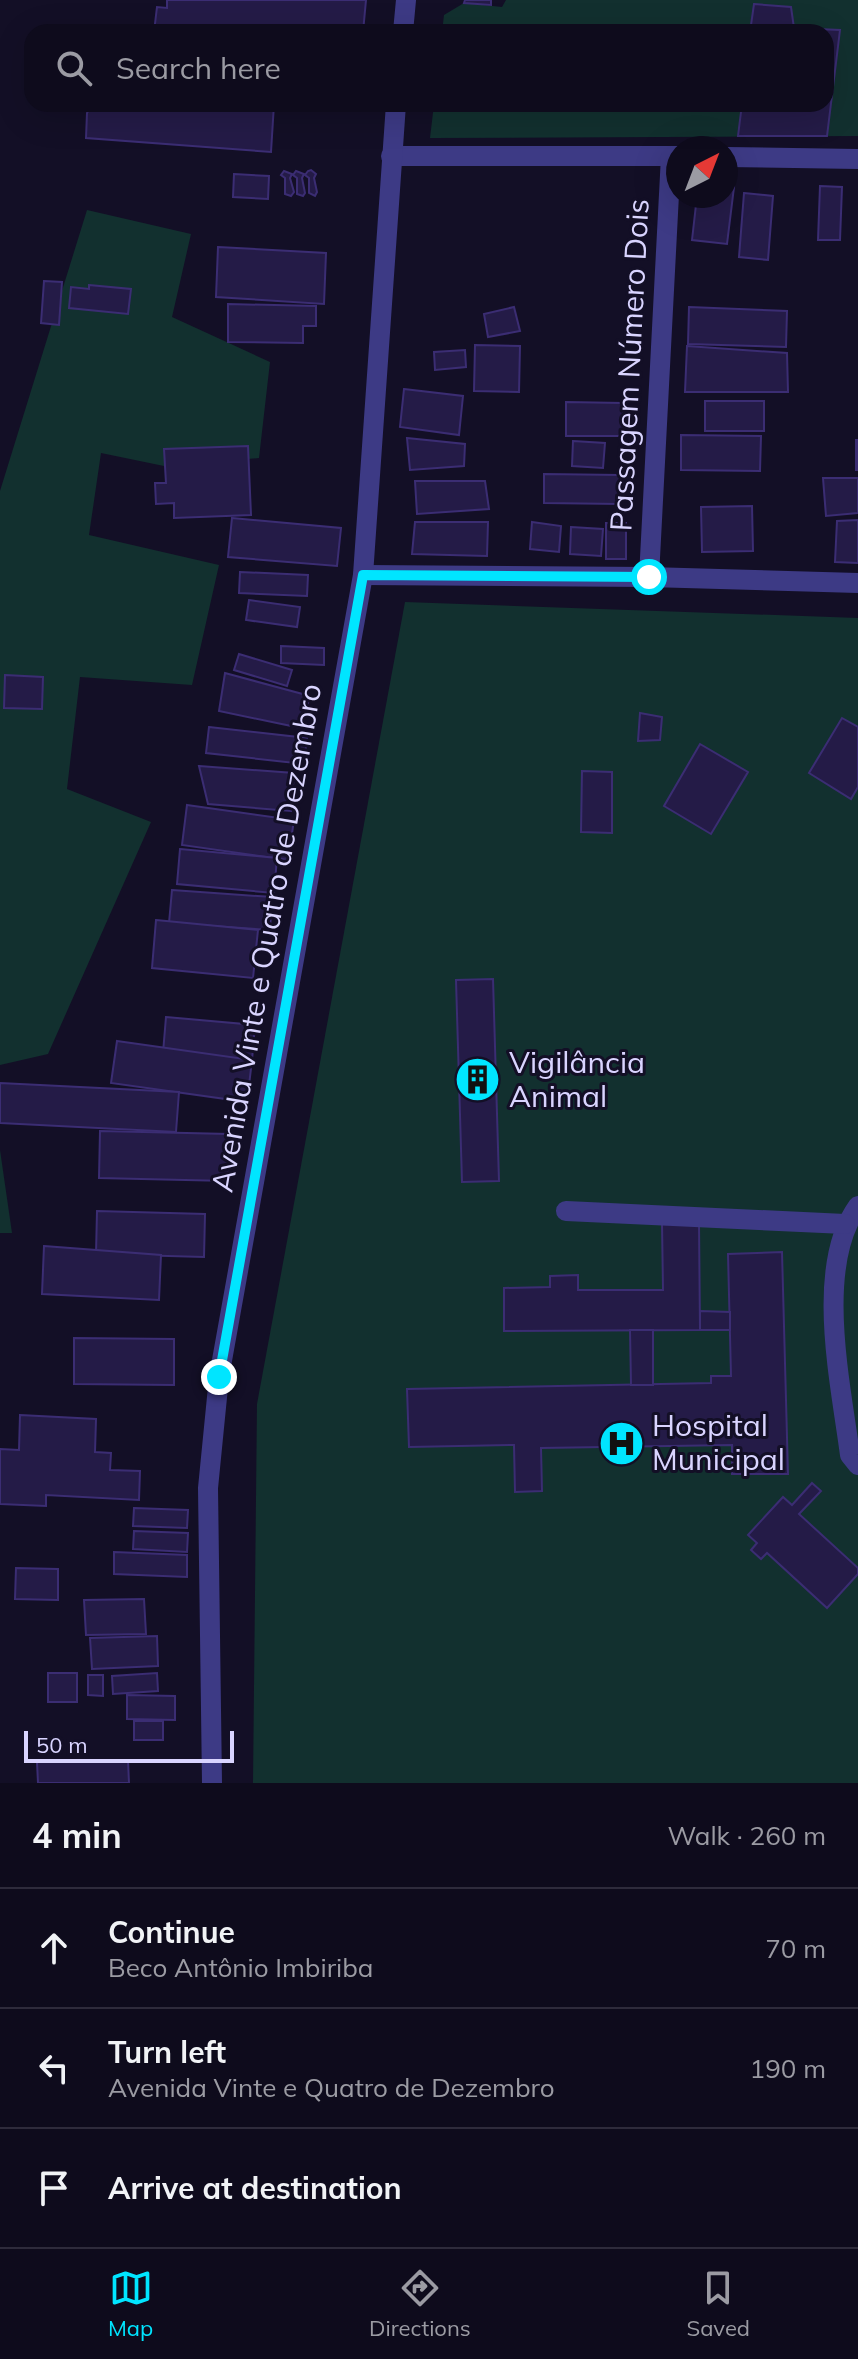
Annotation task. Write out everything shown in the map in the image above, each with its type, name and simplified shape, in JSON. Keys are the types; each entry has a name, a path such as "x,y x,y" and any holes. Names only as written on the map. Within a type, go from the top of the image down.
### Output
{"street":[{"path":"404,24 406,0"},
{"name":"Avenida Vinte e Quatro de Dezembro","path":"212,1783 208,1488 219,1377 363,575 395,112"},
{"path":"391,156 666,156"},
{"path":"738,157 858,159"},
{"name":"Passagem Número Dois","path":"649,577 671,208"},
{"path":"363,575 649,577 858,583"},
{"path":"858,1206 845,1224 833,1295 850,1455 858,1465"},
{"path":"566,1211 845,1224"}],"green space":[{"path":"506,0 858,0 858,136 430,138 433,112 834,112 834,24 443,24 444,15 464,3 502,7"},
{"path":"87,210 191,234 172,317 270,362 259,458 164,466 101,453 89,535 219,565 192,685 80,677 67,789 151,822 48,1054 0,1065 0,491"},
{"path":"405,602 858,618 858,1783 253,1783 257,1404"},
{"path":"0,1150 12,1233 0,1233"}],"building":[{"path":"167,0 366,0 364,24 155,24 157,7 167,8"},
{"path":"465,0 491,0 491,5 464,3"},
{"path":"754,4 791,7 793,24 751,24"},
{"path":"834,30 840,30 834,79"},
{"path":"274,112 271,152 86,138 87,113"},
{"path":"741,112 830,112 827,136 738,136"},
{"path":"311,170 316,174 315,196 309,193 309,178 305,175"},
{"path":"284,171 292,174 290,178 294,192 291,196 285,194 285,178 281,175"},
{"path":"296,171 304,174 303,196 297,194 297,178 293,175"},
{"path":"234,174 269,176 268,199 233,197"},
{"path":"820,186 842,187 840,240 818,240"},
{"path":"744,193 773,196 768,260 739,257"},
{"path":"696,208 731,208 727,244 692,240"},
{"path":"218,247 326,253 324,304 216,297"},
{"path":"44,281 62,282 59,325 41,323"},
{"path":"89,285 131,289 128,314 69,308 71,287 89,289"},
{"path":"228,304 316,306 316,326 303,326 303,343 228,342"},
{"path":"514,307 520,331 488,337 484,314"},
{"path":"689,307 787,311 786,347 688,344"},
{"path":"475,345 520,346 519,392 474,391"},
{"path":"687,346 787,353 788,392 685,392"},
{"path":"465,350 466,367 435,370 434,352"},
{"path":"404,389 463,396 459,435 400,427"},
{"path":"705,401 764,401 764,431 705,431"},
{"path":"566,402 623,403 623,436 566,436"},
{"path":"681,435 761,436 760,471 681,470"},
{"path":"407,438 465,444 464,466 410,470"},
{"path":"858,440 858,470 856,470"},
{"path":"573,441 605,443 603,468 572,466"},
{"path":"248,446 251,515 174,518 174,503 156,504 155,483 166,483 164,449"},
{"path":"544,474 620,475 620,504 544,503"},
{"path":"823,478 858,478 858,513 826,516"},
{"path":"415,481 485,481 489,509 417,514"},
{"path":"752,506 753,551 702,552 701,507"},
{"path":"232,518 341,528 337,566 228,557"},
{"path":"858,520 858,563 835,562 837,521"},
{"path":"415,522 488,522 487,556 412,554"},
{"path":"532,522 561,526 559,552 530,549"},
{"path":"606,523 626,523 626,559 606,559"},
{"path":"571,527 603,529 601,556 570,554"},
{"path":"240,572 308,575 307,596 239,593"},
{"path":"249,600 300,607 297,627 246,620"},
{"path":"281,646 324,648 324,665 281,663"},
{"path":"239,654 292,670 287,686 234,670"},
{"path":"225,673 310,696 301,728 219,711"},
{"path":"5,675 43,677 42,709 4,708"},
{"path":"640,713 662,717 660,740 638,741"},
{"path":"842,718 858,727 858,787 851,799 809,773"},
{"path":"209,727 307,738 304,764 206,753"},
{"path":"700,744 748,772 711,834 664,806"},
{"path":"199,766 294,773 291,811 208,804"},
{"path":"582,771 612,772 612,833 581,832"},
{"path":"187,805 294,820 288,860 182,845"},
{"path":"180,849 277,858 274,893 177,884"},
{"path":"172,890 272,897 270,930 169,923"},
{"path":"156,920 258,930 253,978 152,968"},
{"name":"Vigilância Animal","path":"493,979 499,1181 462,1182 456,980"},
{"path":"166,1017 255,1025 252,1060 163,1053"},
{"path":"117,1041 252,1060 247,1102 111,1083"},
{"path":"0,1083 179,1092 176,1132 0,1123"},
{"path":"100,1131 229,1134 228,1181 99,1178"},
{"path":"97,1211 205,1214 204,1257 96,1254"},
{"path":"662,1223 699,1223 700,1330 504,1331 504,1288 550,1287 550,1276 578,1275 578,1290 663,1290"},
{"path":"44,1246 161,1255 159,1300 42,1294"},
{"path":"782,1252 788,1474 732,1474 732,1445 541,1448 542,1491 515,1492 514,1445 409,1447 407,1389 711,1383 711,1376 731,1376 728,1254"},
{"path":"700,1311 730,1312 730,1330 700,1330"},
{"path":"630,1330 653,1330 653,1385 631,1385"},
{"path":"74,1338 174,1339 174,1385 74,1384"},
{"path":"20,1415 96,1419 95,1452 111,1453 110,1470 140,1471 139,1500 46,1495 46,1506 0,1504 0,1449 19,1450"},
{"path":"812,1483 821,1491 799,1514 858,1568 858,1574 827,1608 767,1553 761,1559 751,1550 757,1543 748,1535 783,1497 792,1505"},
{"path":"134,1508 188,1510 187,1528 133,1526"},
{"path":"134,1531 188,1533 187,1552 133,1549"},
{"path":"114,1552 187,1555 187,1577 114,1574"},
{"path":"16,1568 58,1569 58,1600 15,1599"},
{"path":"144,1599 146,1634 86,1635 84,1600"},
{"path":"157,1636 158,1666 92,1669 90,1638"},
{"path":"48,1673 77,1673 77,1702 48,1702"},
{"path":"157,1673 158,1691 113,1694 112,1676"},
{"path":"88,1675 103,1675 103,1696 88,1695"},
{"path":"127,1695 175,1696 175,1720 127,1719"},
{"path":"134,1721 163,1721 163,1740 134,1740"},
{"path":"128,1760 129,1783 38,1783 37,1762"}],"place":[{"name":"Vigilância Animal","path":"478,1080"},
{"name":"Hospital Municipal","path":"621,1443"}],"route":[{"path":"219,1377 363,575 649,577"}]}
